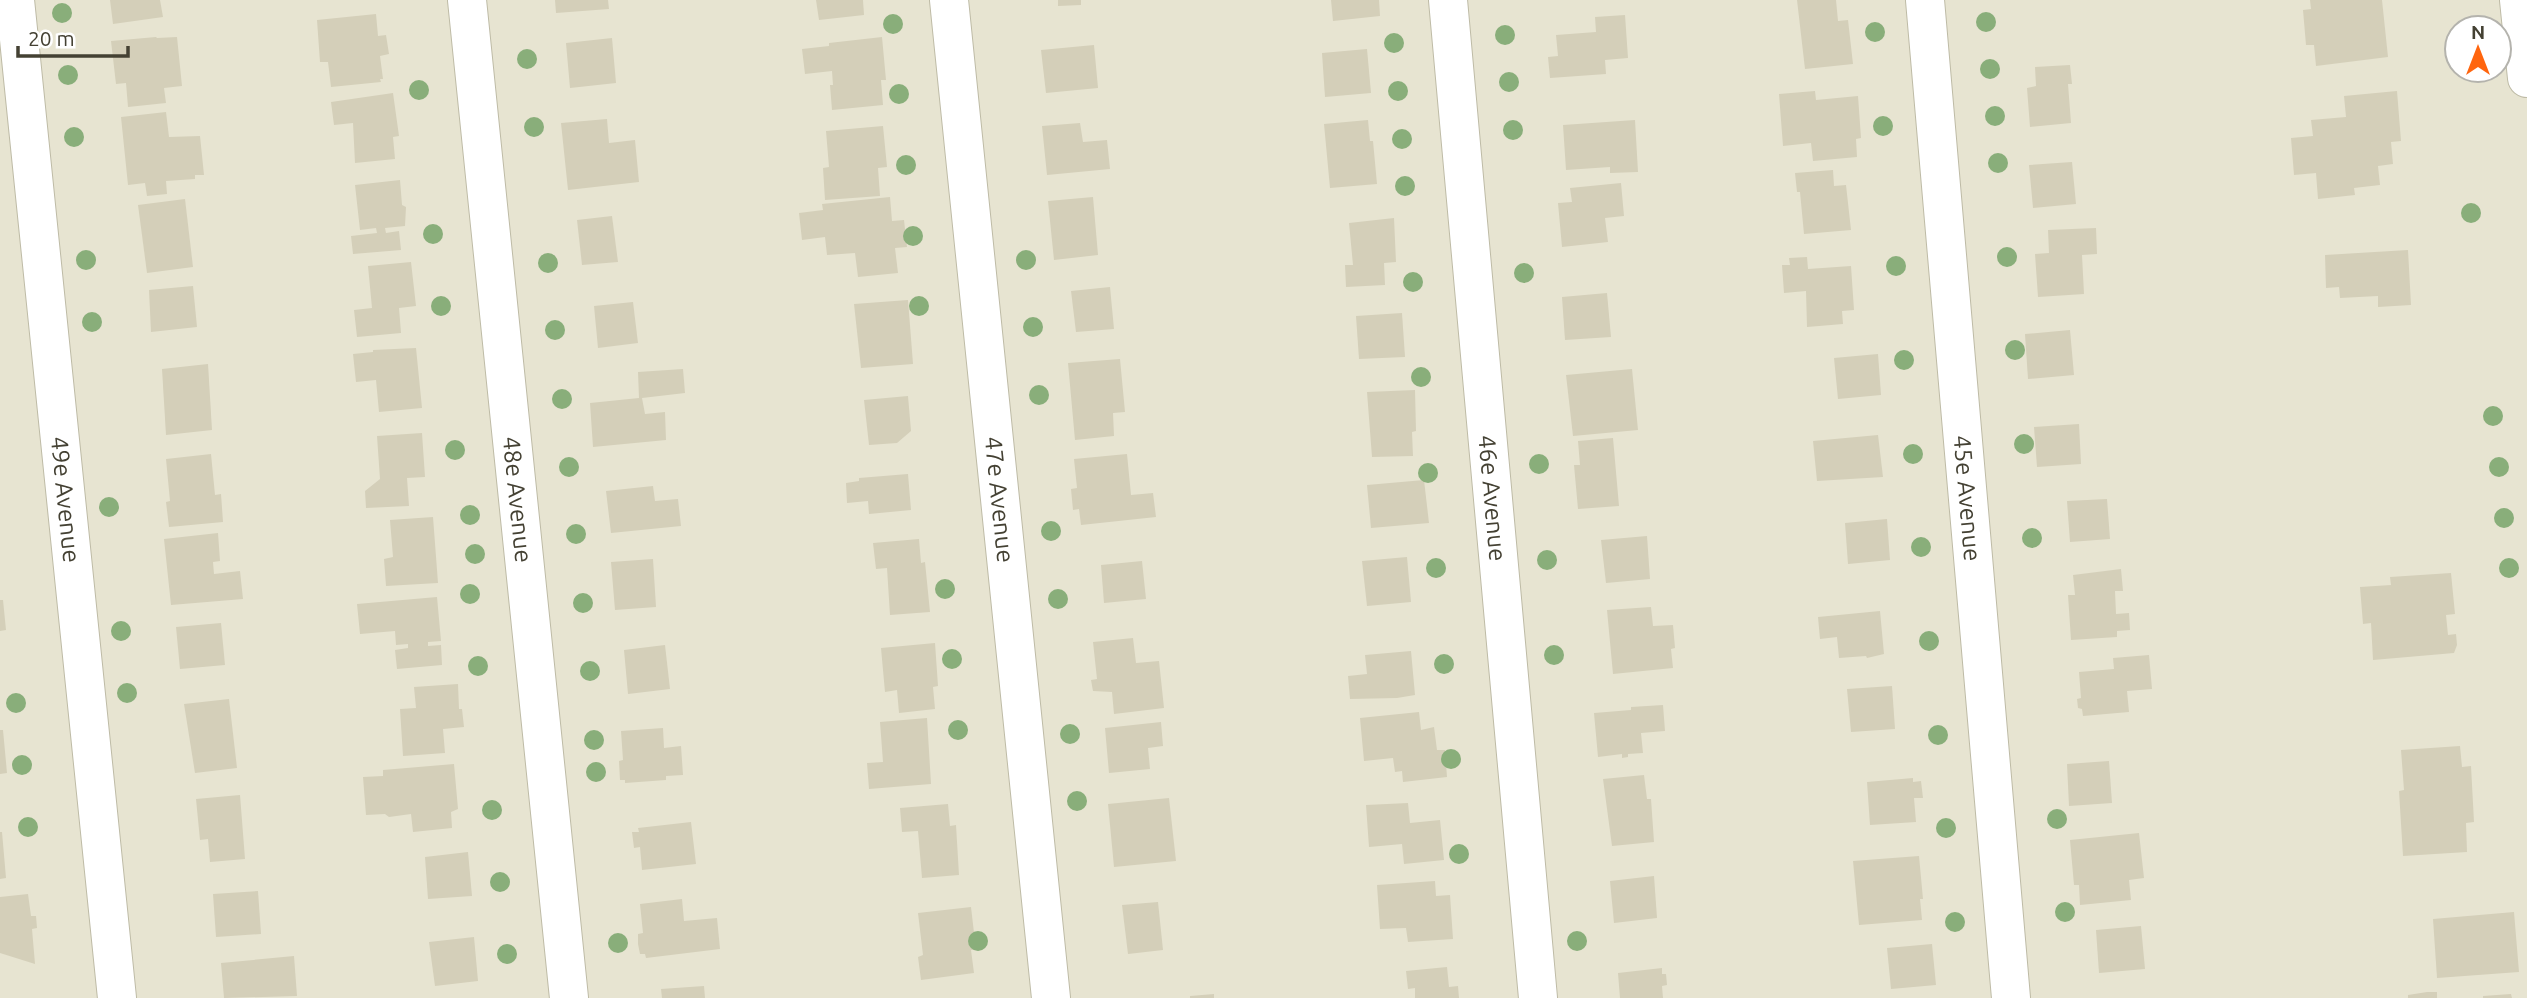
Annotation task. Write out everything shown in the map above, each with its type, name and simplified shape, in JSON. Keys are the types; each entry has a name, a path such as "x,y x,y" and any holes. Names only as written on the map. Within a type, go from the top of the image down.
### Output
{"street":[{"name":"49e Avenue","path":"15,0 117,998"},
{"name":"48e Avenue","path":"467,0 569,998"},
{"name":"47e Avenue","path":"949,0 1051,998"},
{"name":"46e Avenue","path":"1448,0 1538,998"},
{"name":"45e Avenue","path":"1924,0 2011,998"},
{"path":"2519,0 2527,78"}],"shaded area":[{"path":"0,0 2527,0 2527,998 0,998"}],"building":[{"path":"110,0 160,0 163,17 113,24"},
{"path":"555,0 608,0 609,9 556,13"},
{"path":"816,0 863,0 864,15 819,20"},
{"path":"1058,0 1081,0 1081,5 1058,6"},
{"path":"1331,0 1379,0 1380,16 1333,21"},
{"path":"1797,0 1836,0 1838,21 1848,20 1853,64 1805,69"},
{"path":"2310,0 2382,0 2388,57 2316,66 2314,45 2306,45 2303,10 2311,9"},
{"path":"376,14 378,36 386,35 389,54 380,56 383,79 380,79 381,82 331,87 328,62 320,62 317,20"},
{"path":"1625,15 1628,58 1605,60 1606,74 1550,78 1548,57 1558,56 1556,35 1596,32 1595,17"},
{"path":"177,37 182,86 164,88 166,103 128,107 126,83 116,84 111,41"},
{"path":"882,37 886,80 881,80 883,105 832,110 832,71 805,74 802,49"},
{"path":"612,38 616,83 570,88 566,43"},
{"path":"1094,45 1098,88 1046,93 1041,50"},
{"path":"1367,49 1371,93 1325,97 1322,53"},
{"path":"2070,65 2072,84 2068,84 2071,123 2030,127 2027,88 2036,86 2035,67"},
{"path":"1815,91 1816,100 1858,96 1861,138 1856,139 1857,157 1813,161 1811,143 1783,146 1779,94"},
{"path":"2397,91 2401,141 2391,142 2393,164 2378,166 2380,185 2354,188 2355,195 2318,199 2316,173 2294,175 2291,138 2313,136 2311,120 2346,117 2344,96"},
{"path":"393,93 399,136 393,137 395,159 355,163 353,123 334,125 331,102"},
{"path":"166,112 169,137 200,136 204,175 195,175 195,179 166,181 167,194 147,196 145,183 128,185 121,117"},
{"path":"607,119 609,143 635,140 639,182 568,190 561,123"},
{"path":"1368,120 1377,184 1330,188 1324,124"},
{"path":"1635,120 1638,172 1610,173 1610,167 1566,170 1563,125"},
{"path":"1080,123 1083,142 1107,140 1110,169 1047,175 1042,126"},
{"path":"883,126 887,167 878,168 880,196 825,200 823,168 829,167 826,131"},
{"path":"2072,162 2076,204 2033,208 2029,165"},
{"path":"1833,170 1834,186 1846,185 1851,230 1804,234 1800,192 1797,192 1795,173"},
{"path":"400,180 402,205 406,207 405,226 385,228 386,233 399,231 401,250 353,254 351,236 377,233 376,228 360,230 355,185"},
{"path":"1621,183 1624,216 1605,218 1608,242 1562,247 1558,203 1572,202 1570,188"},
{"path":"890,197 892,221 904,220 907,247 895,248 898,273 858,277 855,253 827,255 825,237 802,240 799,213 823,210 822,204"},
{"path":"1093,197 1098,255 1054,260 1048,201"},
{"path":"185,199 193,267 147,273 138,205"},
{"path":"612,216 618,262 582,265 577,220"},
{"path":"1394,218 1396,262 1384,263 1385,285 1346,287 1345,265 1353,265 1349,223"},
{"path":"2096,228 2097,254 2082,255 2084,294 2038,297 2035,254 2049,253 2048,230"},
{"path":"2408,250 2411,305 2378,307 2378,296 2340,298 2339,287 2326,288 2325,255"},
{"path":"1807,257 1808,269 1851,266 1854,310 1842,311 1843,324 1807,327 1806,291 1784,293 1782,265 1790,265 1789,258"},
{"path":"411,262 416,306 399,308 401,333 357,337 354,310 372,308 368,266"},
{"path":"193,286 197,327 151,332 149,290"},
{"path":"1110,287 1114,329 1076,332 1071,291"},
{"path":"1607,293 1611,337 1565,340 1562,297"},
{"path":"908,300 913,364 861,368 854,304"},
{"path":"633,302 638,343 598,348 594,306"},
{"path":"1402,313 1405,357 1359,359 1356,316"},
{"path":"2070,330 2074,375 2028,379 2025,334"},
{"path":"416,348 422,408 379,412 376,380 356,382 353,354"},
{"path":"1878,354 1881,395 1838,399 1834,358"},
{"path":"1120,359 1125,412 1113,413 1114,436 1075,440 1068,363"},
{"path":"208,364 212,430 166,435 162,369"},
{"path":"683,369 685,393 642,398 645,414 665,412 666,440 593,447 590,403 639,398 638,372"},
{"path":"1632,369 1638,430 1573,436 1566,375"},
{"path":"1415,390 1416,431 1412,432 1413,456 1372,457 1367,392"},
{"path":"908,396 911,431 897,443 869,445 864,400"},
{"path":"2079,424 2081,464 2037,467 2034,427"},
{"path":"422,433 425,477 407,478 409,506 366,508 365,491 380,479 377,436"},
{"path":"1878,435 1883,477 1817,481 1813,441"},
{"path":"1613,438 1619,506 1578,509 1574,465 1580,465 1578,441"},
{"path":"211,454 215,495 221,494 223,522 169,527 166,502 170,501 166,459"},
{"path":"1127,454 1131,495 1153,493 1156,517 1081,525 1079,509 1073,510 1071,489 1077,488 1074,459"},
{"path":"908,474 911,510 869,514 868,501 847,503 846,483 859,481 859,478"},
{"path":"1424,480 1429,523 1371,528 1367,485"},
{"path":"653,486 655,501 678,499 681,526 611,533 606,491"},
{"path":"2107,499 2110,539 2070,542 2067,501"},
{"path":"433,517 438,583 386,586 384,559 393,557 390,520"},
{"path":"1887,519 1890,560 1848,564 1845,523"},
{"path":"218,533 220,561 213,562 214,574 240,571 243,599 171,605 164,539"},
{"path":"1647,536 1650,579 1606,583 1601,540"},
{"path":"919,539 921,563 925,562 930,612 890,615 887,568 876,569 873,543"},
{"path":"1407,557 1411,602 1367,606 1362,561"},
{"path":"653,559 656,607 615,610 611,562"},
{"path":"1142,561 1146,599 1104,603 1101,565"},
{"path":"2121,569 2123,591 2115,591 2116,614 2129,613 2130,630 2117,631 2117,637 2071,640 2068,595 2075,595 2073,575"},
{"path":"2451,573 2455,614 2446,615 2448,635 2456,634 2457,645 2454,653 2373,660 2371,623 2363,624 2360,587 2391,585 2390,577"},
{"path":"437,597 441,641 428,642 428,646 441,645 442,665 397,669 395,650 408,648 408,644 396,645 395,631 360,634 357,604"},
{"path":"0,600 3,600 6,630 0,631"},
{"path":"1651,607 1653,626 1673,625 1673,668 1613,674 1607,610"},
{"path":"1880,611 1884,654 1867,658 1839,658 1837,637 1820,639 1818,617"},
{"path":"221,623 225,665 180,669 176,627"},
{"path":"1133,638 1136,663 1159,661 1164,708 1114,714 1112,692 1093,691 1091,680 1097,679 1093,642"},
{"path":"935,643 938,686 933,687 935,709 899,713 897,690 885,692 881,648"},
{"path":"665,645 670,689 628,694 624,650"},
{"path":"1411,651 1415,695 1350,699 1348,676 1367,674 1365,655"},
{"path":"2149,655 2152,689 2127,691 2129,712 2083,716 2077,699 2081,698 2079,672 2114,669 2113,658"},
{"path":"458,684 459,709 462,709 464,727 443,729 445,753 403,756 400,709 416,708 414,687"},
{"path":"1892,686 1895,729 1851,732 1847,689"},
{"path":"229,699 237,768 195,773 184,704"},
{"path":"1663,705 1665,731 1641,733 1643,753 1628,754 1628,757 1622,758 1622,754 1598,757 1594,713"},
{"path":"1419,712 1421,730 1434,727 1437,750 1445,750 1447,777 1403,782 1402,771 1395,772 1393,758 1364,761 1360,718"},
{"path":"927,718 931,784 869,789 867,763 883,762 880,722"},
{"path":"1161,722 1163,746 1148,748 1150,769 1109,773 1105,728"},
{"path":"663,728 664,748 681,746 683,775 666,776 666,780 625,783 625,780 620,780 619,761 623,760 621,731"},
{"path":"0,730 3,730 7,773 0,774"},
{"path":"2460,746 2462,767 2471,766 2474,822 2466,823 2467,852 2403,856 2399,791 2404,790 2401,750"},
{"path":"2109,761 2112,803 2069,806 2067,764"},
{"path":"454,764 458,809 451,812 452,828 413,832 411,814 389,817 385,814 366,815 363,777 383,776 383,770"},
{"path":"1644,775 1647,799 1651,799 1654,842 1612,846 1603,779"},
{"path":"1913,778 1913,782 1921,781 1923,798 1914,798 1916,822 1870,825 1867,782"},
{"path":"240,795 245,859 210,862 208,839 200,840 196,799"},
{"path":"1169,798 1176,861 1114,867 1108,804"},
{"path":"1408,803 1410,823 1440,820 1444,860 1404,864 1402,844 1369,847 1366,805"},
{"path":"948,804 950,826 956,825 959,875 922,878 918,831 902,832 900,808"},
{"path":"691,822 696,864 642,870 640,847 634,848 632,832 639,832 638,828"},
{"path":"0,832 6,878 0,879"},
{"path":"2139,833 2144,878 2129,880 2131,900 2080,905 2079,885 2074,885 2070,840"},
{"path":"468,852 472,896 428,899 425,857"},
{"path":"1919,856 1922,920 1859,925 1853,861"},
{"path":"1654,876 1657,918 1614,923 1610,881"},
{"path":"1435,881 1436,896 1450,895 1453,939 1408,942 1406,928 1380,929 1377,885"},
{"path":"258,891 261,934 216,937 213,894"},
{"path":"28,894 31,916 36,916 37,928 32,929 35,964 0,953 0,897"},
{"path":"682,899 684,921 717,918 720,949 646,958 645,954 640,954 638,934 643,933 640,904"},
{"path":"1158,902 1163,950 1128,954 1122,905"},
{"path":"971,907 976,950 971,950 974,973 921,980 918,957 923,955 918,913"},
{"path":"2514,912 2519,972 2437,978 2433,919"},
{"path":"2141,926 2145,969 2099,973 2096,930"},
{"path":"474,937 478,981 435,986 429,942"},
{"path":"1932,944 1936,985 1891,989 1887,948"},
{"path":"294,956 297,996 224,998 221,963"},
{"path":"1447,967 1449,987 1458,986 1459,998 1415,998 1415,988 1408,989 1406,971"},
{"path":"1662,968 1662,974 1666,974 1667,985 1662,986 1663,998 1620,998 1618,973"},
{"path":"704,986 705,998 662,998 661,989"},
{"path":"2437,992 2437,998 2408,998 2408,995"},
{"path":"1214,994 1214,998 1190,998 1190,996"},
{"path":"2511,994 2512,998 2483,998 2483,996"}]}
